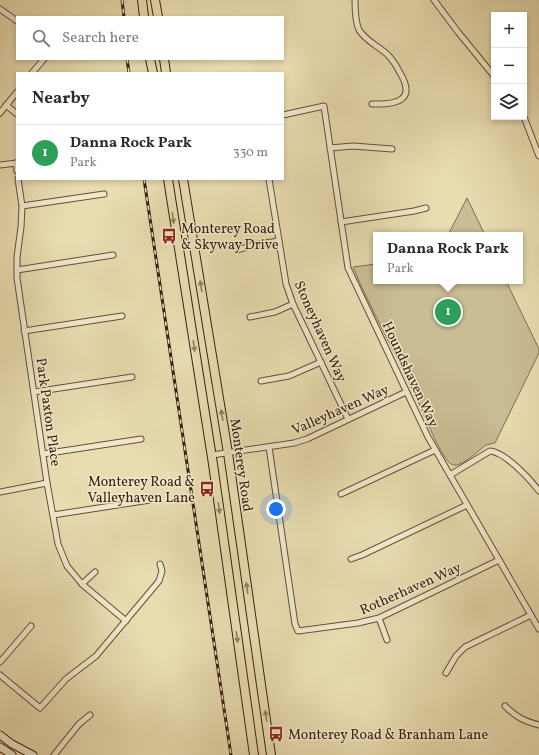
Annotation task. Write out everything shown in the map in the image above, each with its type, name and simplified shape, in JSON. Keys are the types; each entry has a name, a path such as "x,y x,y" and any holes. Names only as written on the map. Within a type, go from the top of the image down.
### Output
{"main road":[{"path":"142,0 144,16"},
{"path":"155,0 158,16"},
{"path":"150,60 152,72"},
{"path":"164,60 166,72"},
{"name":"Monterey Road","path":"168,180 212,455 253,745 253,755"},
{"name":"Monterey Road","path":"183,180 228,453 271,755"},
{"path":"0,734 12,744 33,755"},
{"path":"0,747 12,755"}],"street":[{"path":"355,0 356,20 359,30 366,39 392,59 405,81 407,88 402,99 394,103 372,104"},
{"path":"434,0 491,72"},
{"path":"0,9 16,20"},
{"path":"33,72 43,60"},
{"path":"0,113 16,93"},
{"path":"6,105 16,113"},
{"name":"Houndshaven Way","path":"284,115 324,106 348,268 435,450 539,629"},
{"path":"525,120 539,156"},
{"path":"330,148 353,146 392,149"},
{"path":"0,165 16,163"},
{"name":"Park Paxton Place","path":"18,180 22,206 17,270 24,331 47,483 58,544 67,566 82,584 126,621"},
{"name":"Stoneyhaven Way","path":"270,180 286,284 293,304 348,419"},
{"path":"22,206 104,194"},
{"path":"341,222 426,208"},
{"path":"238,250 253,245 279,241"},
{"path":"17,270 113,255"},
{"path":"250,317 275,312 293,304"},
{"path":"24,331 122,316"},
{"path":"261,382 289,376 321,362"},
{"path":"34,392 132,377"},
{"name":"Valleyhaven Way","path":"212,455 294,443 307,439 406,392"},
{"path":"43,454 141,439"},
{"name":"Rotherhaven Way","path":"269,447 287,574 295,624 298,631 358,623 379,618 499,560"},
{"path":"341,494 435,450"},
{"path":"450,475 490,451 496,451 522,472 539,491"},
{"path":"0,492 47,483"},
{"path":"53,515 150,500"},
{"path":"351,559 467,505"},
{"path":"0,675 40,708 66,679 96,656 126,621 159,581 162,571 160,564"},
{"path":"82,584 95,572"},
{"path":"446,673 456,656 465,647 531,615"},
{"path":"379,618 388,640"},
{"path":"0,662 30,626"},
{"path":"505,706 514,715 526,722 539,725"},
{"path":"54,755 79,724 90,715"}],"shaded area":[{"path":"467,198 484,232 450,232"},
{"path":"373,264 373,284 507,284 539,349 539,353 495,443 486,445 470,458 457,465 449,463 441,451 353,267"}],"railway":[{"path":"122,0 124,16"},
{"path":"127,60 129,72"},
{"path":"144,180 231,755"}],"place":[{"name":"Monterey Road & Skyway Drive","path":"169,236"},
{"name":"Danna Rock Park","path":"448,312"},
{"name":"Monterey Road & Valleyhaven Lane","path":"207,489"},
{"name":"Monterey Road & Branham Lane","path":"276,734"}]}
